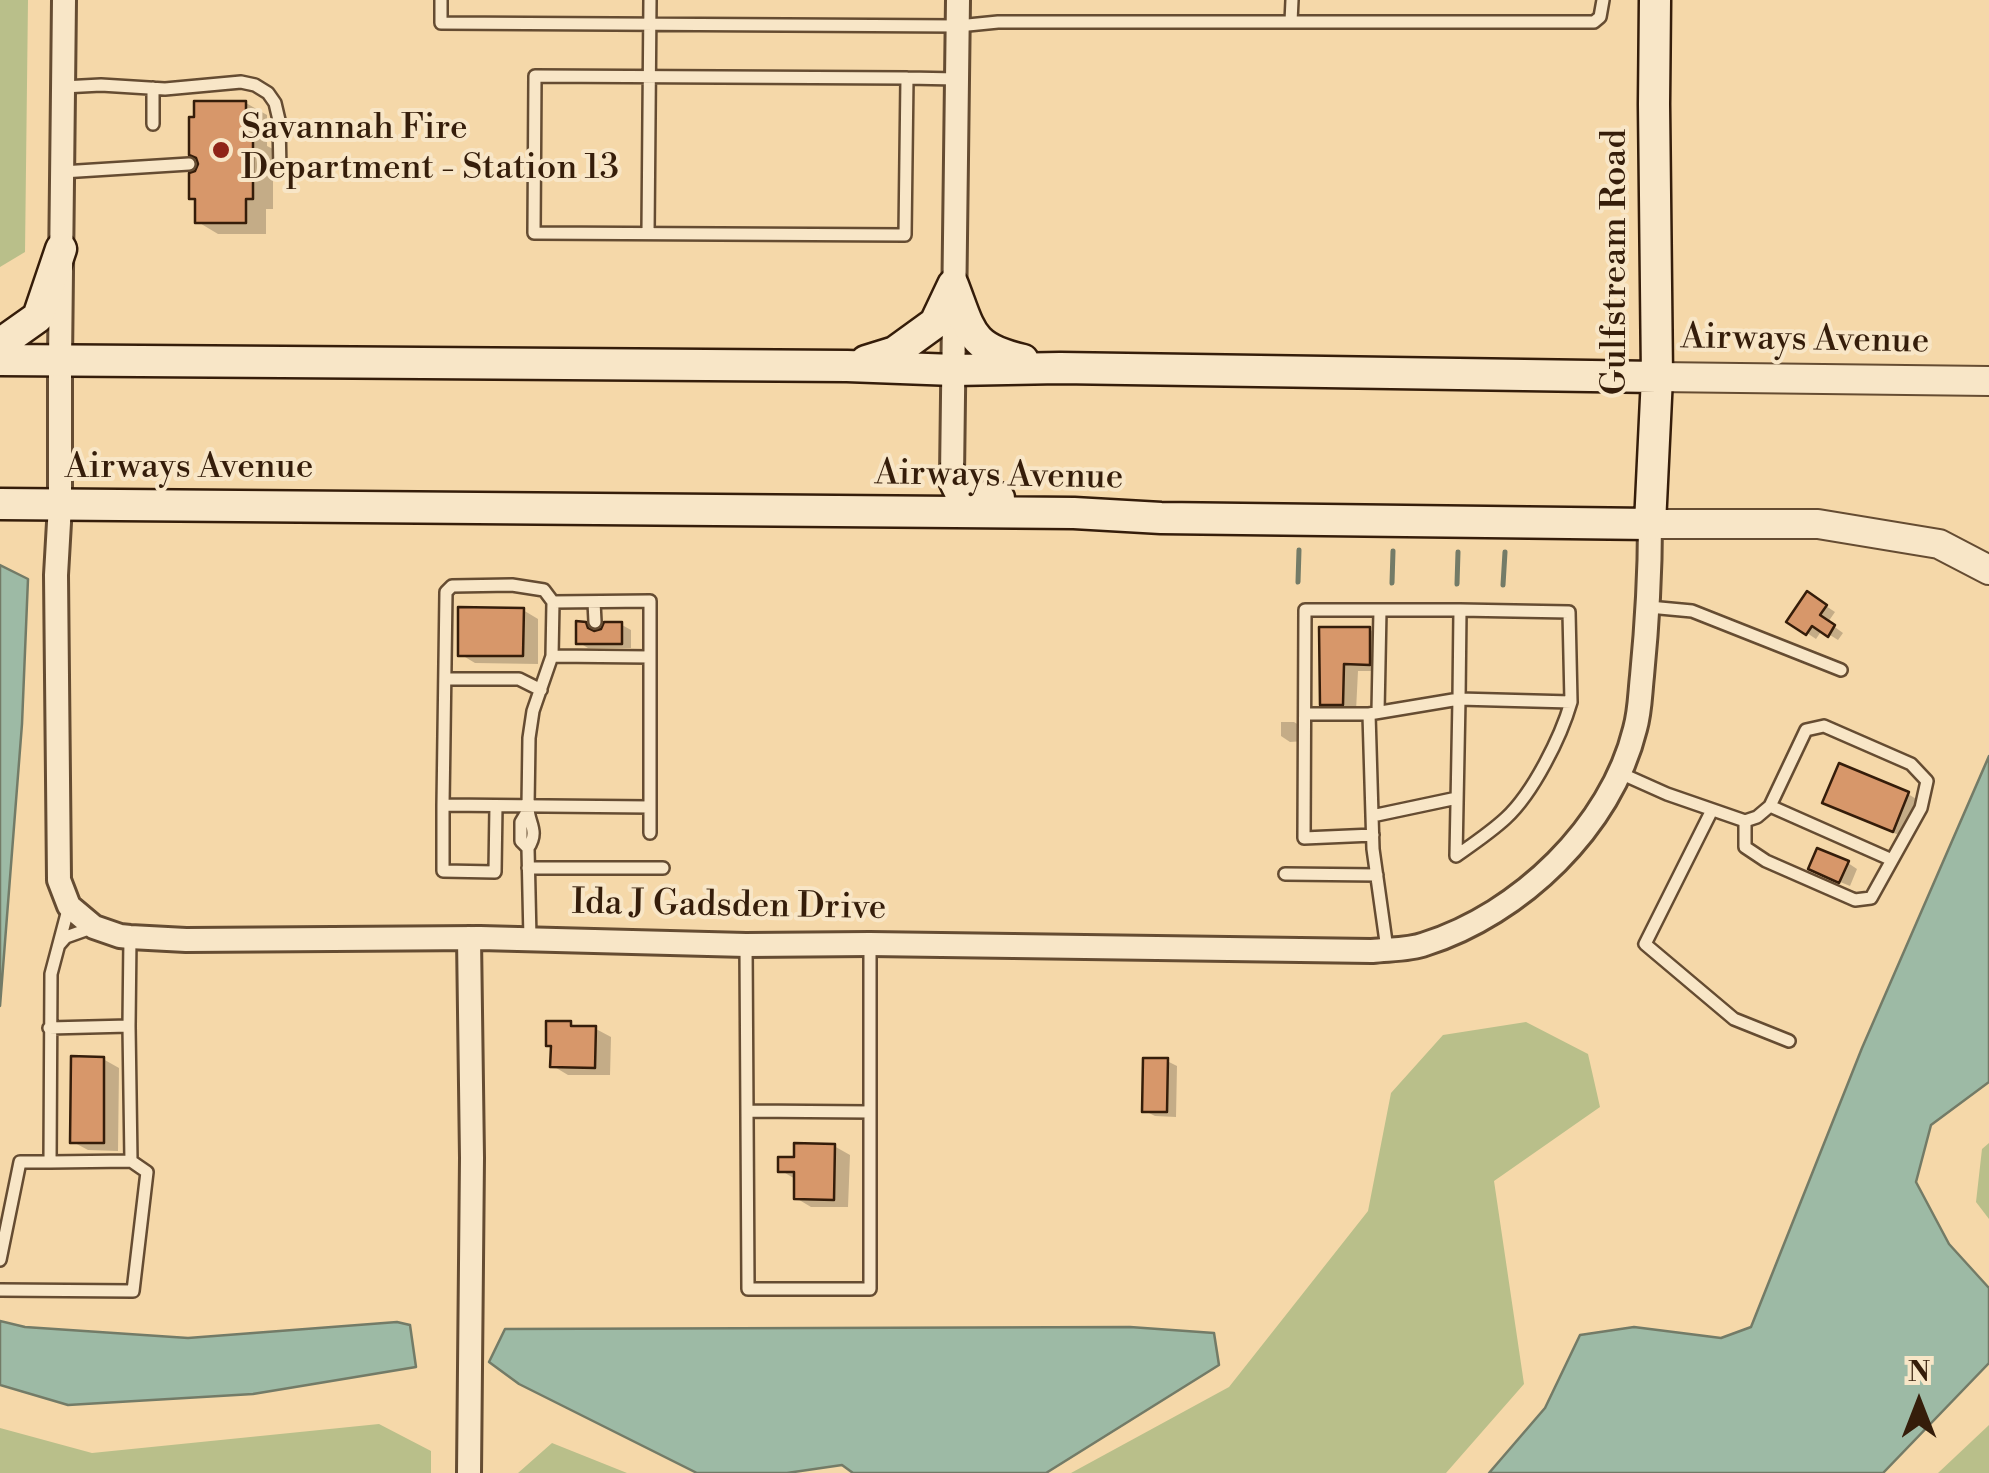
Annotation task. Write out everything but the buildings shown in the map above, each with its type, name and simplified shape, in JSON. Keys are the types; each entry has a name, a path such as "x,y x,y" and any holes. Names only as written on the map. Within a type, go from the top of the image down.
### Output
{"main road":[{"name":"Gulfstream Road","path":"1650,524 1657,377 1655,0"},
{"path":"0,344 38,317 61,249"},
{"path":"847,366 895,352 935,323 953,285"},
{"path":"953,285 972,334 995,354 1060,368"},
{"name":"Airways Avenue","path":"0,360 1657,377"},
{"path":"888,512 933,497 948,486 952,476"},
{"path":"952,476 959,490 977,497 1030,498 1074,513"},
{"name":"Airways Avenue","path":"0,504 1074,513 1162,518 1650,524"}],"street":[{"path":"64,0 60,505 56,575 59,880 68,906"},
{"path":"952,476 958,0"},
{"name":"Airways Avenue","path":"1657,377 1989,381"},
{"name":"Airways Avenue","path":"1650,524 1818,524 1940,544 1989,570"},
{"name":"Ida J Gadsden Drive","path":"68,906 94,926 120,936 186,940 469,938 746,945 1372,951 1423,945 1489,916 1555,865 1593,821 1620,773 1636,726 1649,606 1650,524"},
{"path":"469,938 469,1473"}],"lane":[{"path":"441,0 441,23 958,26 998,22 1594,22 1600,17 1603,0"},
{"path":"648,234 650,0"},
{"path":"1291,22 1292,0"},
{"path":"906,78 905,235 534,232 535,76 906,78 957,79"},
{"path":"63,88 101,85 165,89 242,82 254,85 268,93 275,104 280,172"},
{"path":"153,88 153,124"},
{"path":"62,172 188,164"},
{"path":"496,806 495,872 442,871 446,592 452,586 512,584 544,590 553,602 552,656 533,711 527,809 521,822 521,841 528,848 530,939"},
{"path":"553,602 650,601 650,833"},
{"path":"594,602 595,622"},
{"path":"1649,606 1692,611 1840,670"},
{"path":"1373,835 1304,838 1305,610 1460,610 1569,612 1571,702 1565,723 1525,796 1506,818 1456,856 1460,610"},
{"path":"1380,610 1372,816 1387,950"},
{"path":"552,656 595,650 650,657"},
{"path":"445,679 520,680 541,690"},
{"path":"1304,714 1373,713 1459,699 1571,702"},
{"path":"1620,773 1745,821 1770,806 1806,730 1824,726 1911,764 1926,781 1921,808 1871,898 1855,900 1766,861 1745,848 1745,821"},
{"path":"1372,816 1458,798"},
{"path":"442,805 527,809 650,807"},
{"path":"1770,806 1892,860"},
{"path":"1712,810 1646,944 1734,1019 1789,1041"},
{"path":"528,868 663,868"},
{"path":"1285,874 1377,875"},
{"path":"50,1162 51,974 68,906"},
{"path":"59,945 66,937 94,926"},
{"path":"130,937 130,1161"},
{"path":"746,945 748,1289 870,1289 870,944"},
{"path":"50,1028 129,1026"},
{"path":"747,1111 870,1112"},
{"path":"0,1260 20,1162 130,1161 147,1172 133,1291 0,1290"}],"green space":[{"path":"0,0 28,0 25,252 0,267"},
{"path":"1526,1022 1588,1054 1600,1107 1494,1181 1524,1384 1446,1473 1071,1473 1229,1387 1368,1211 1391,1093 1443,1035"},
{"path":"1989,1143 1989,1219 1976,1202 1982,1149"},
{"path":"379,1424 431,1451 431,1473 0,1473 0,1428 92,1453"},
{"path":"1989,1425 1989,1473 1938,1473"},
{"path":"552,1443 627,1473 518,1473"}],"shaded area":[{"path":"0,565 28,579 22,724 0,1006"},
{"path":"1989,756 1989,1082 1931,1125 1916,1182 1949,1244 1989,1288 1989,1363 1883,1473 1489,1473 1545,1408 1580,1335 1634,1327 1721,1338 1751,1327 1862,1048"},
{"path":"0,1321 25,1327 188,1338 397,1322 410,1325 416,1367 253,1394 68,1405 0,1385"},
{"path":"1130,1327 1214,1333 1219,1365 1046,1473 853,1473 842,1465 787,1473 697,1473 519,1384 489,1362 505,1329"}],"waterway":[{"path":"1298,582 1299,550"},
{"path":"1392,583 1393,551"},
{"path":"1457,584 1458,552"},
{"path":"1503,585 1505,552"}],"place":[{"name":"Savannah Fire Department - Station 13","path":"221,150"}]}
